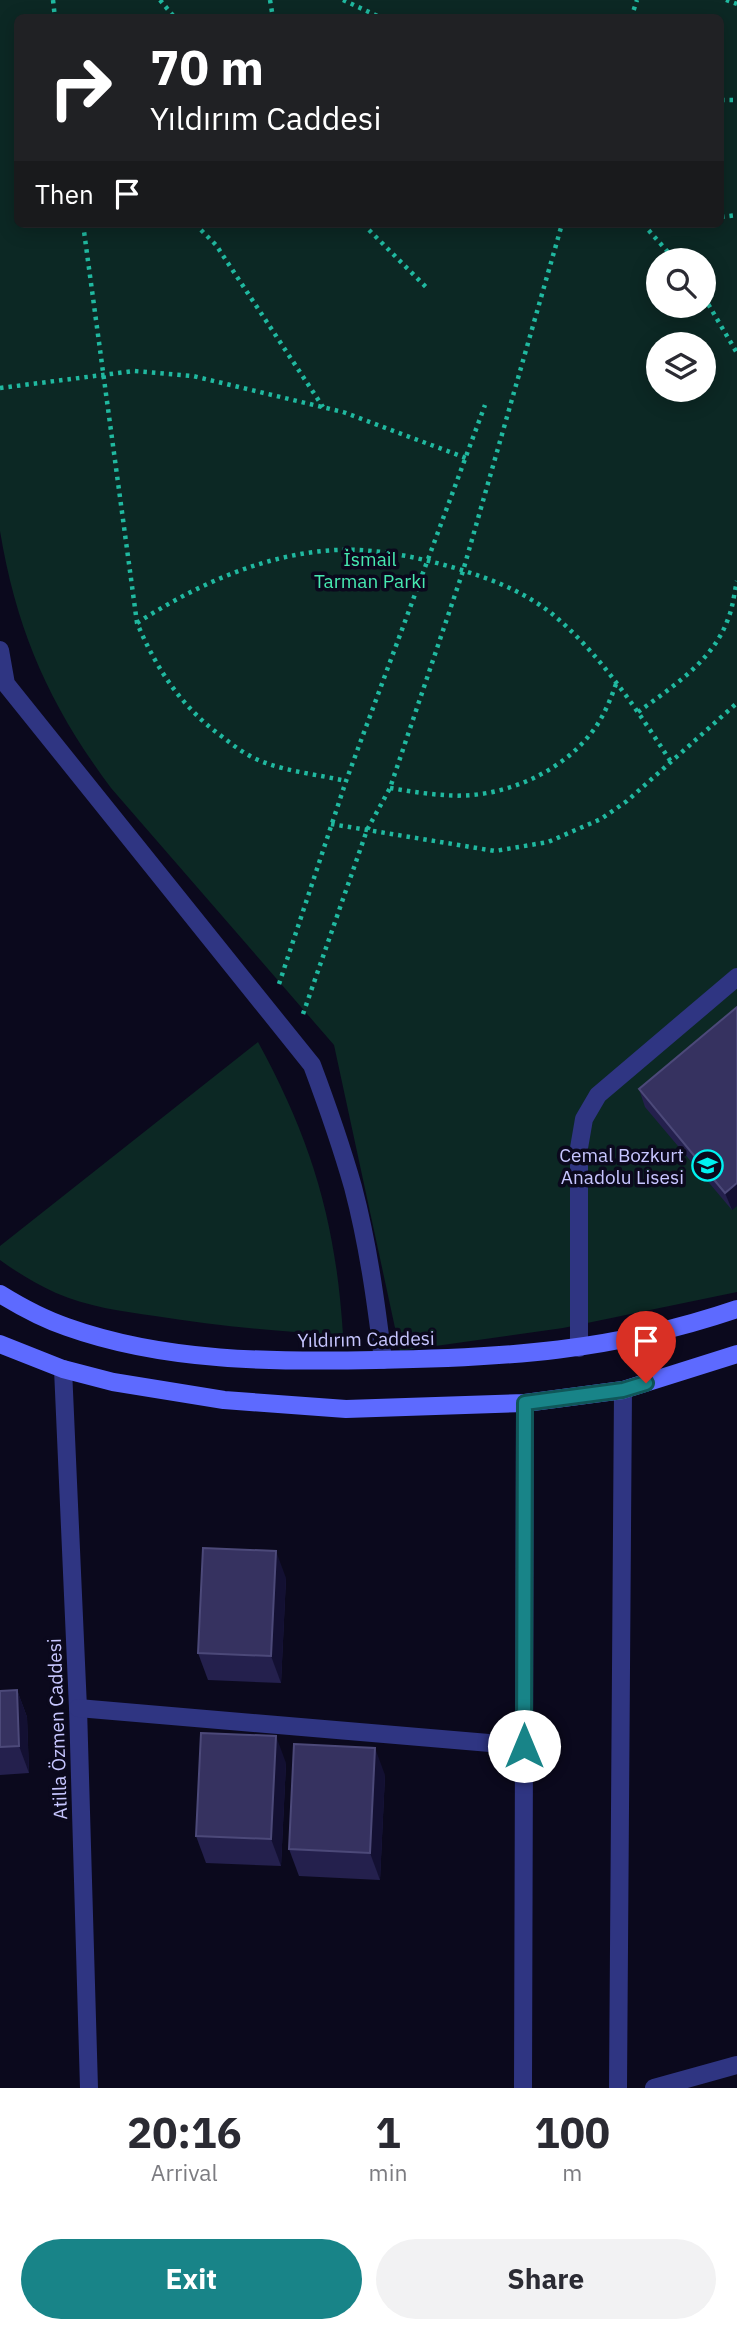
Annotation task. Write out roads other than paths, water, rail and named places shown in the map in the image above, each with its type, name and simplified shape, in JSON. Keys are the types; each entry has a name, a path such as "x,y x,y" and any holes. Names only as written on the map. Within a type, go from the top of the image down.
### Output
{"street":[{"path":"0,650 3,686 312,1065 353,1188 370,1268 383,1360"},
{"path":"579,1348 579,1148 584,1119 598,1095 737,976"},
{"name":"Yıldırım Caddesi","path":"0,1294 65,1327 104,1339 206,1356 269,1361 494,1358 579,1348 656,1333 737,1309"},
{"path":"0,1344 63,1369 113,1382 286,1406 346,1409 525,1403 623,1390 737,1354"},
{"name":"Atilla Özmen Caddesi","path":"63,1369 78,1709 89,2088"},
{"path":"618,2088 623,1390"},
{"path":"523,2088 525,1403"},
{"path":"78,1709 524,1746"},
{"path":"654,2088 737,2065"}],"place":[{"name":"Cemal Bozkurt Anadolu Lisesi","path":"707,1166"}],"park label":[{"name":"İsmail Tarman Parkı","path":"370,570"}]}
